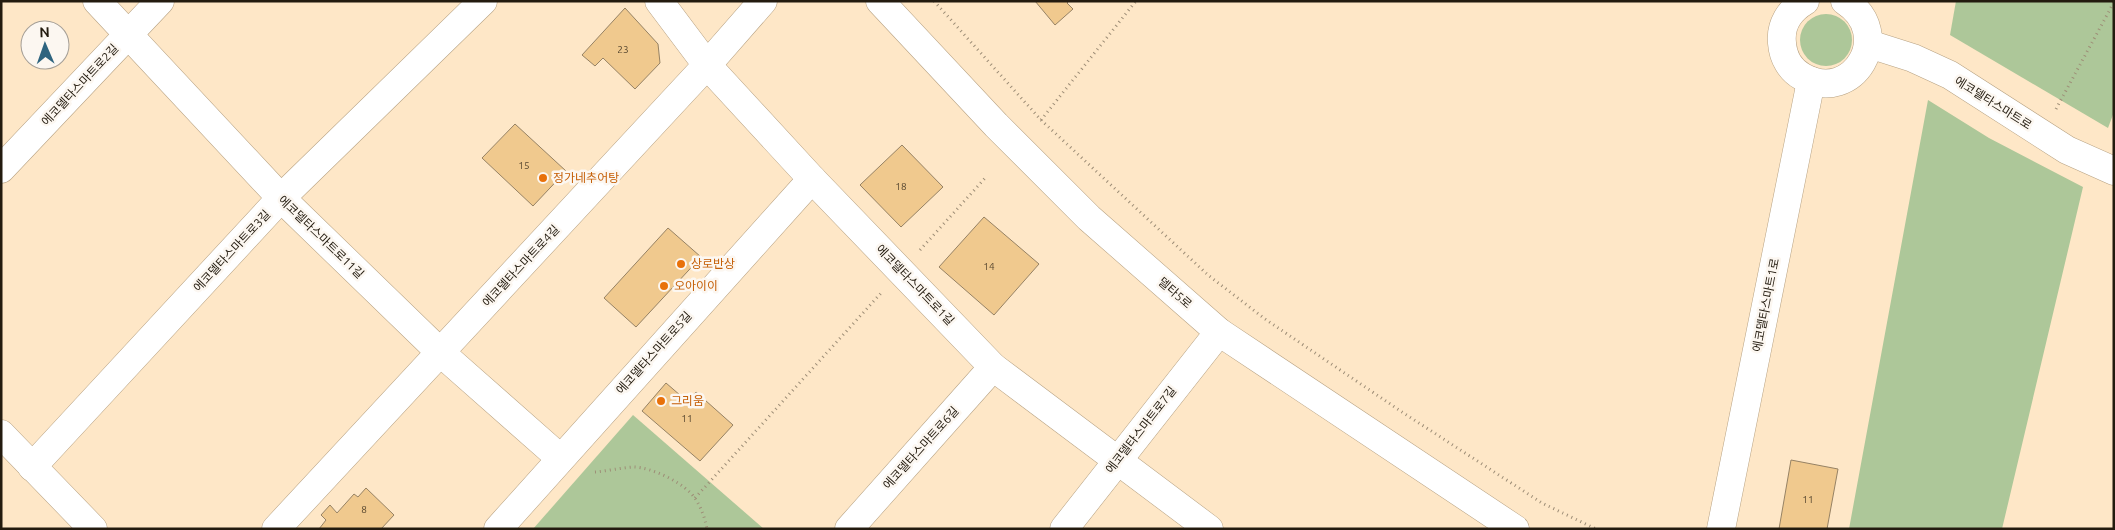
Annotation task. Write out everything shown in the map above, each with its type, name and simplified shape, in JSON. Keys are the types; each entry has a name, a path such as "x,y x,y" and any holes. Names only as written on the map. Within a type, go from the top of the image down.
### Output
{"street":[{"name":"에코델타스마트로11길","path":"97,1 129,33 281,198 441,353 560,458"},
{"name":"에코델타스마트로2길","path":"1,169 160,1"},
{"name":"에코델타스마트로3길","path":"32,467 281,198 483,1"},
{"name":"에코델타스마트로1길","path":"658,1 707,65 812,179 993,367 1209,529"},
{"name":"에코델타스마트로4길","path":"276,529 707,65 762,1"},
{"name":"델타5로","path":"880,1 996,125 1089,218 1219,332 1515,529"},
{"path":"1794,4 1781,37 1783,51 1788,64 1798,74 1811,81 1824,83 1837,82 1849,76 1859,68 1866,57 1869,44 1868,30 1863,18 1854,7 1845,1"},
{"name":"에코델타스마트로","path":"1869,44 1913,58 1950,75 2067,150 2114,170"},
{"name":"에코델타스마트1로","path":"1721,529 1811,81"},
{"name":"에코델타스마트로5길","path":"498,529 812,179"},
{"name":"에코델타스마트로7길","path":"1064,529 1219,332"},
{"name":"에코델타스마트로6길","path":"850,529 993,367"},
{"path":"1,434 93,529"}],"path":[{"path":"934,1 1041,120 1208,275 1265,319 1542,503 1596,529"},
{"path":"1041,120 1136,1"},
{"path":"2056,109 2114,2"},
{"path":"916,255 987,176"},
{"path":"695,498 884,290"},
{"path":"595,472 635,467 658,472 677,483 695,498 708,529"}],"green space":[{"path":"1956,1 2114,1 2114,112 2108,128 1950,35"},
{"path":"1821,14 1831,14 1845,21 1852,35 1852,45 1845,59 1831,66 1821,66 1811,62 1804,55 1800,45 1800,35 1804,25 1811,18"},
{"path":"1928,100 1989,138 2083,187 2002,529 1849,529"},
{"path":"633,415 764,529 533,529"}],"building":[{"path":"1035,1 1069,1 1067,3 1073,9 1055,25"},
{"path":"625,8 658,44 660,63 635,89 603,58 595,66 582,55"},
{"path":"515,124 566,171 533,206 482,158"},
{"path":"902,145 943,187 901,227 860,185"},
{"path":"984,217 1039,264 994,315 939,267"},
{"path":"668,228 701,257 636,327 604,298"},
{"path":"666,383 688,402 696,392 733,425 700,461 642,411"},
{"path":"1791,460 1838,469 1827,529 1779,529"},
{"path":"366,488 394,515 381,529 319,529 326,520 321,515 330,505 337,513 354,494 358,497"}],"place":[{"name":"정가네추어탕","path":"543,178"},
{"name":"상로반상","path":"681,264"},
{"name":"오아이이","path":"664,286"},
{"name":"그리움","path":"661,401"}]}
